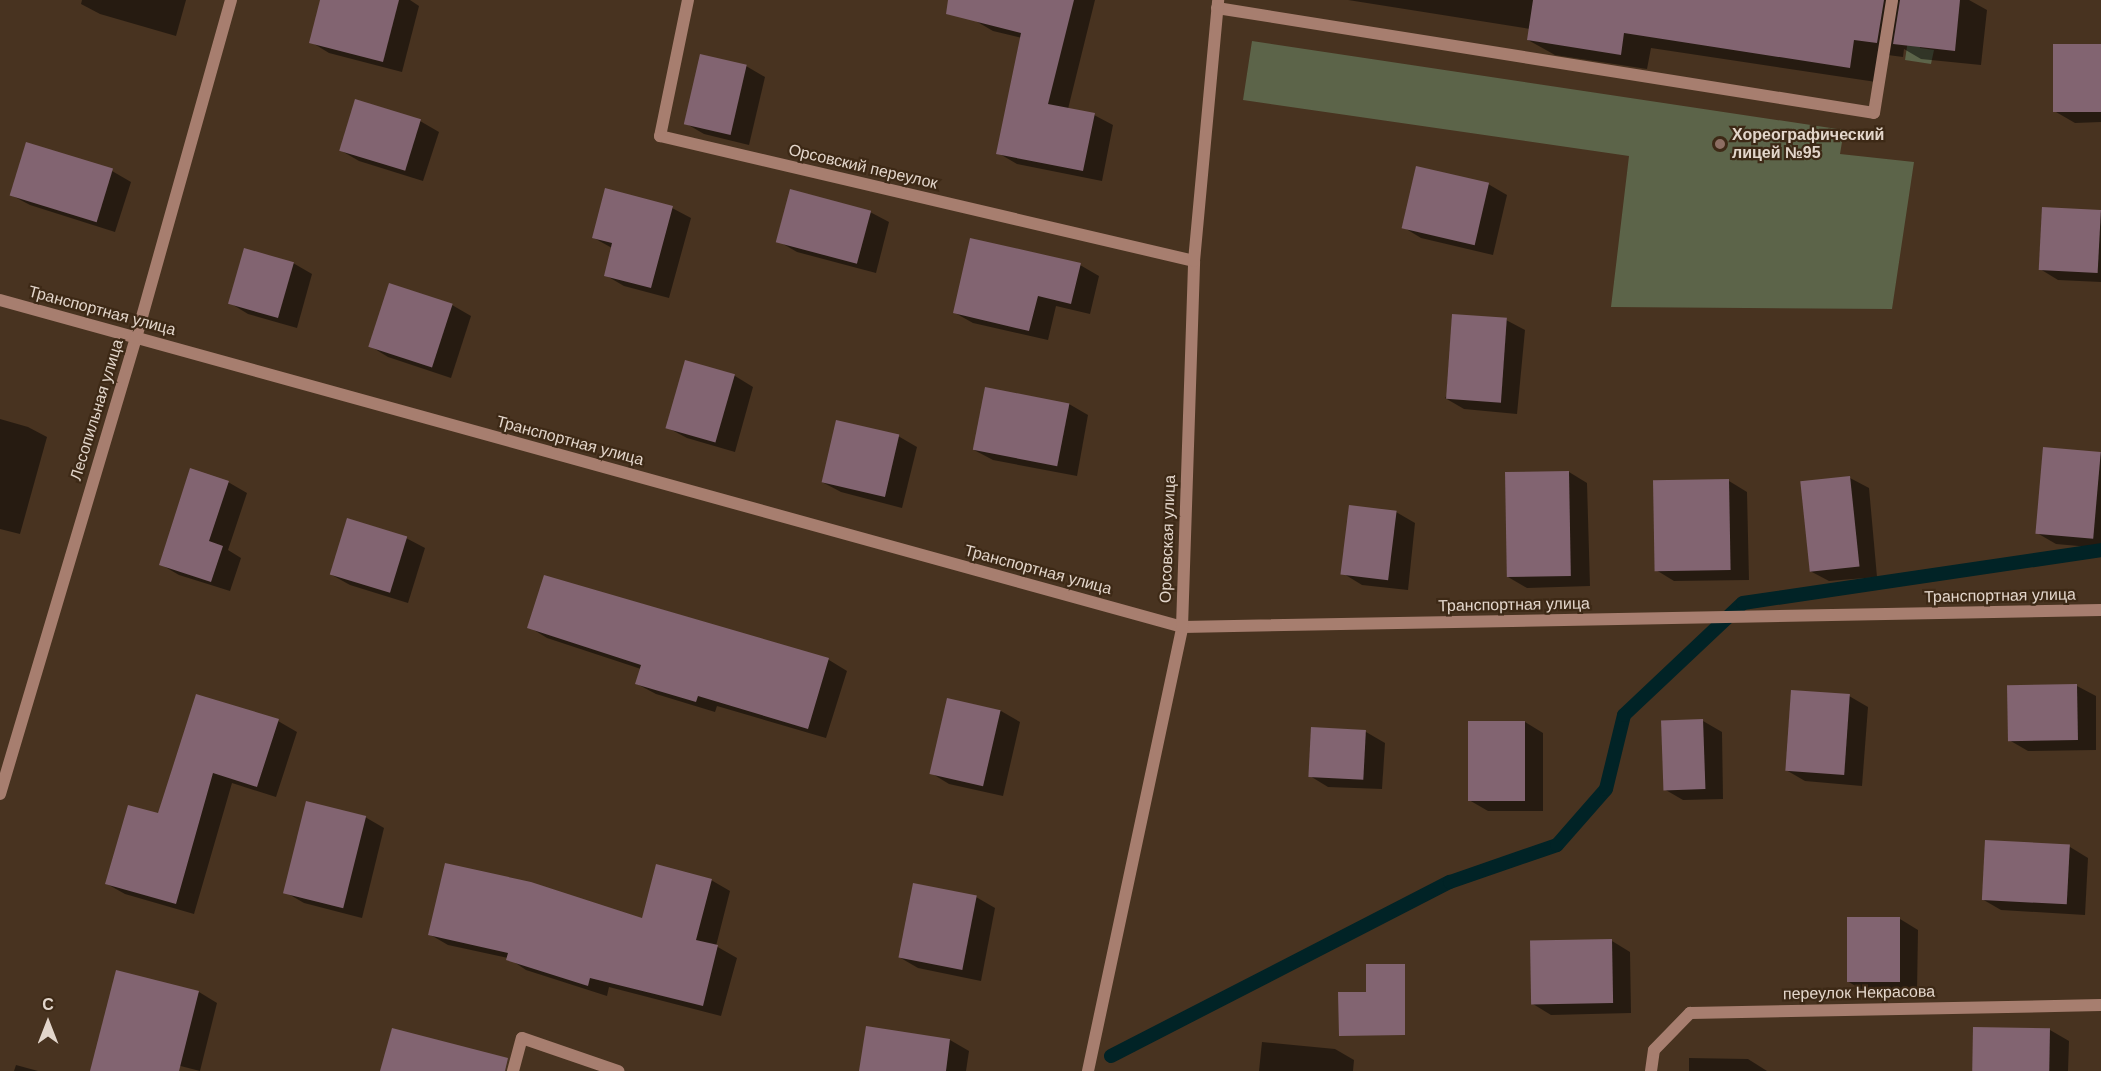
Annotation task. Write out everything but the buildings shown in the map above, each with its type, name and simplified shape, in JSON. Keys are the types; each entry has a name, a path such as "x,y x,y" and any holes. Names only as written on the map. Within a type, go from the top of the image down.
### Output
{"street":[{"name":"Лесопильная улица","path":"0,794 136,338 231,0"},
{"name":"Орсовский переулок","path":"688,0 660,136 1194,261"},
{"path":"1218,4 1874,113 1892,0"},
{"name":"Орсовская улица","path":"1088,1071 1182,627 1194,261 1218,4"},
{"name":"Транспортная улица","path":"0,300 1182,627 2101,610"},
{"name":"переулок Некрасова","path":"1651,1071 1654,1050 1690,1013 2101,1005"},
{"path":"513,1071 522,1038 618,1071"}],"green space":[{"path":"1914,0 1924,0 1920,48 1934,50 1931,64 1905,60"},
{"path":"1252,41 1844,130 1840,154 1914,162 1892,309 1611,307 1629,156 1243,100"}],"waterway":[{"path":"1111,1056 1450,882 1557,845 1606,789 1624,715 1743,603 2101,550"}],"place":[{"name":"Хореографический лицей №95","path":"1720,144"}]}
